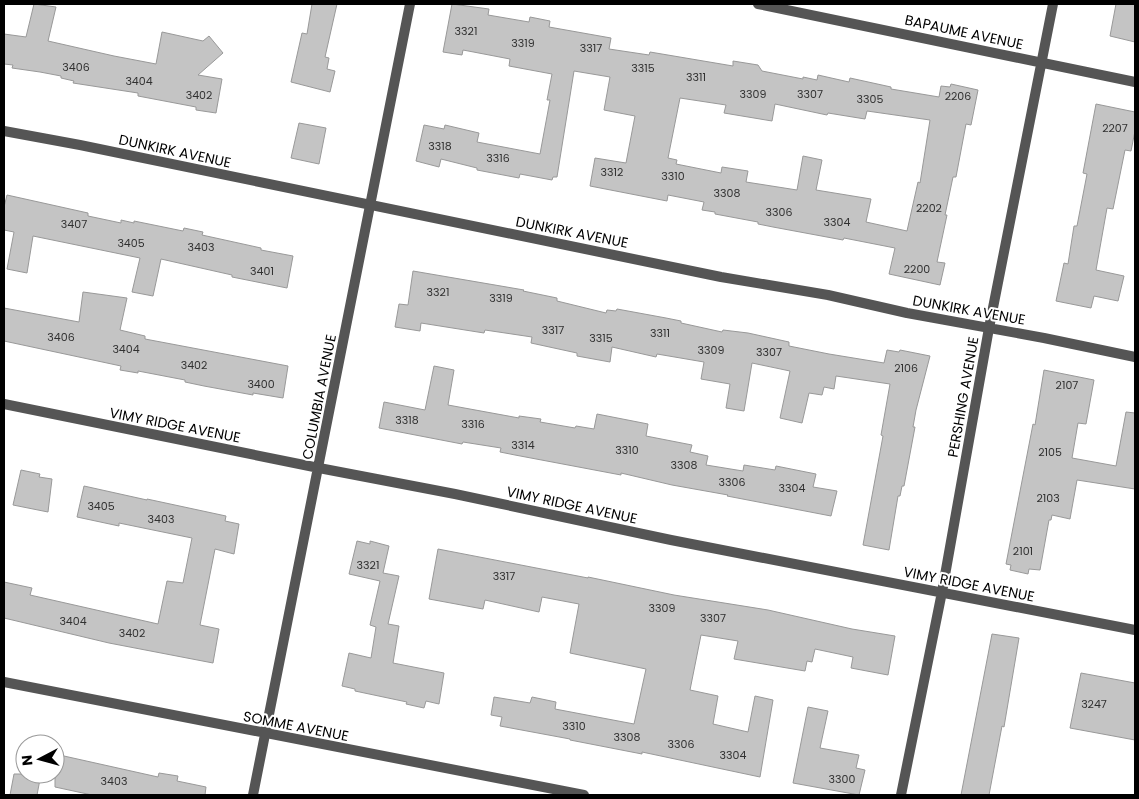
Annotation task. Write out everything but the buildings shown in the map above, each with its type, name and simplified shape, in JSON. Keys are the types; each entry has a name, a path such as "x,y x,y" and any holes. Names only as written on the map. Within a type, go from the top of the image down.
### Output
{"street":[{"name":"COLUMBIA AVENUE","path":"253,795 410,4"},
{"name":"BAPAUME AVENUE","path":"758,4 1135,82"},
{"name":"PERSHING AVENUE","path":"901,795 942,592 989,328 1053,4"},
{"name":"DUNKIRK AVENUE","path":"4,131 721,277 828,295 907,313 1135,357"},
{"name":"VIMY RIDGE AVENUE","path":"4,404 454,494 671,540 1135,630"},
{"name":"SOMME AVENUE","path":"4,682 584,795"}]}
